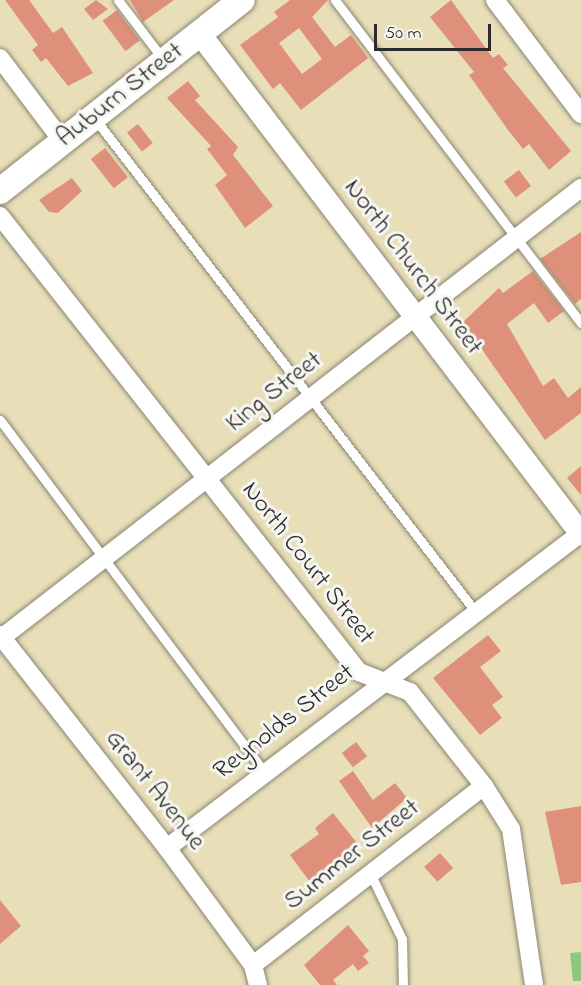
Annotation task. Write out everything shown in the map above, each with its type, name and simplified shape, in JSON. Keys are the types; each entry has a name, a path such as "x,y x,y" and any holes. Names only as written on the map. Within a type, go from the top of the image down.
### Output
{"main road":[{"name":"Auburn Street","path":"0,191 242,0"}],"street":[{"path":"495,0 581,114"},
{"name":"North Church Street","path":"200,34 413,318 581,533"},
{"path":"0,58 63,142"},
{"name":"King Street","path":"1,637 581,188"},
{"name":"North Court Street","path":"0,216 359,672 411,693 484,786 511,829 534,985"},
{"name":"Reynolds Street","path":"167,848 380,681 581,533"},
{"name":"Grant Avenue","path":"1,637 167,848 253,965 258,985"},
{"name":"Summer Street","path":"253,965 484,786"}],"lane":[{"path":"118,0 165,61"},
{"path":"335,0 581,323"},
{"path":"94,117 475,611"},
{"path":"0,420 264,771"},
{"path":"371,875 402,939 403,985"}],"green space":[{"path":"581,952 581,981 573,981 570,953"}],"building":[{"path":"5,0 29,0 53,33 62,27 93,73 68,86 46,58 41,62 32,50 38,45"},
{"path":"96,0 108,9 93,20 84,9"},
{"path":"130,0 174,0 143,22"},
{"path":"290,0 328,0 312,17 335,47 351,35 368,58 301,110 280,83 273,89 240,45 278,17 274,12","holes":["299,28 322,59 302,74 279,43"]},
{"path":"451,0 493,58 499,54 508,65 503,68 571,151 549,170 529,144 523,149 508,130 469,75 474,72 430,17"},
{"path":"117,10 140,40 125,51 103,21"},
{"path":"188,81 200,96 195,100 238,147 233,155 273,206 245,228 215,185 227,175 207,149 211,146 167,98"},
{"path":"138,124 153,143 142,152 127,133"},
{"path":"105,148 128,177 114,188 91,159"},
{"path":"519,170 531,186 516,197 504,181"},
{"path":"72,178 82,191 58,213 49,212 39,200"},
{"path":"581,232 581,299 575,304 540,259"},
{"path":"533,271 564,311 548,323 534,303 507,324 543,386 554,378 568,398 581,387 581,413 545,440 463,322 499,288 503,293"},
{"path":"581,466 581,495 567,478"},
{"path":"488,635 501,651 480,667 503,697 492,705 502,718 480,735 433,678"},
{"path":"356,742 367,756 353,767 342,753"},
{"path":"353,771 373,800 395,783 407,798 372,828 339,781"},
{"path":"581,806 581,882 561,885 545,812"},
{"path":"333,813 357,843 310,882 290,855 319,834 315,828"},
{"path":"440,853 453,868 437,882 424,867"},
{"path":"0,900 21,926 0,944"},
{"path":"348,925 369,951 363,956 369,963 358,971 353,964 333,980 337,985 320,985 304,965"}]}
